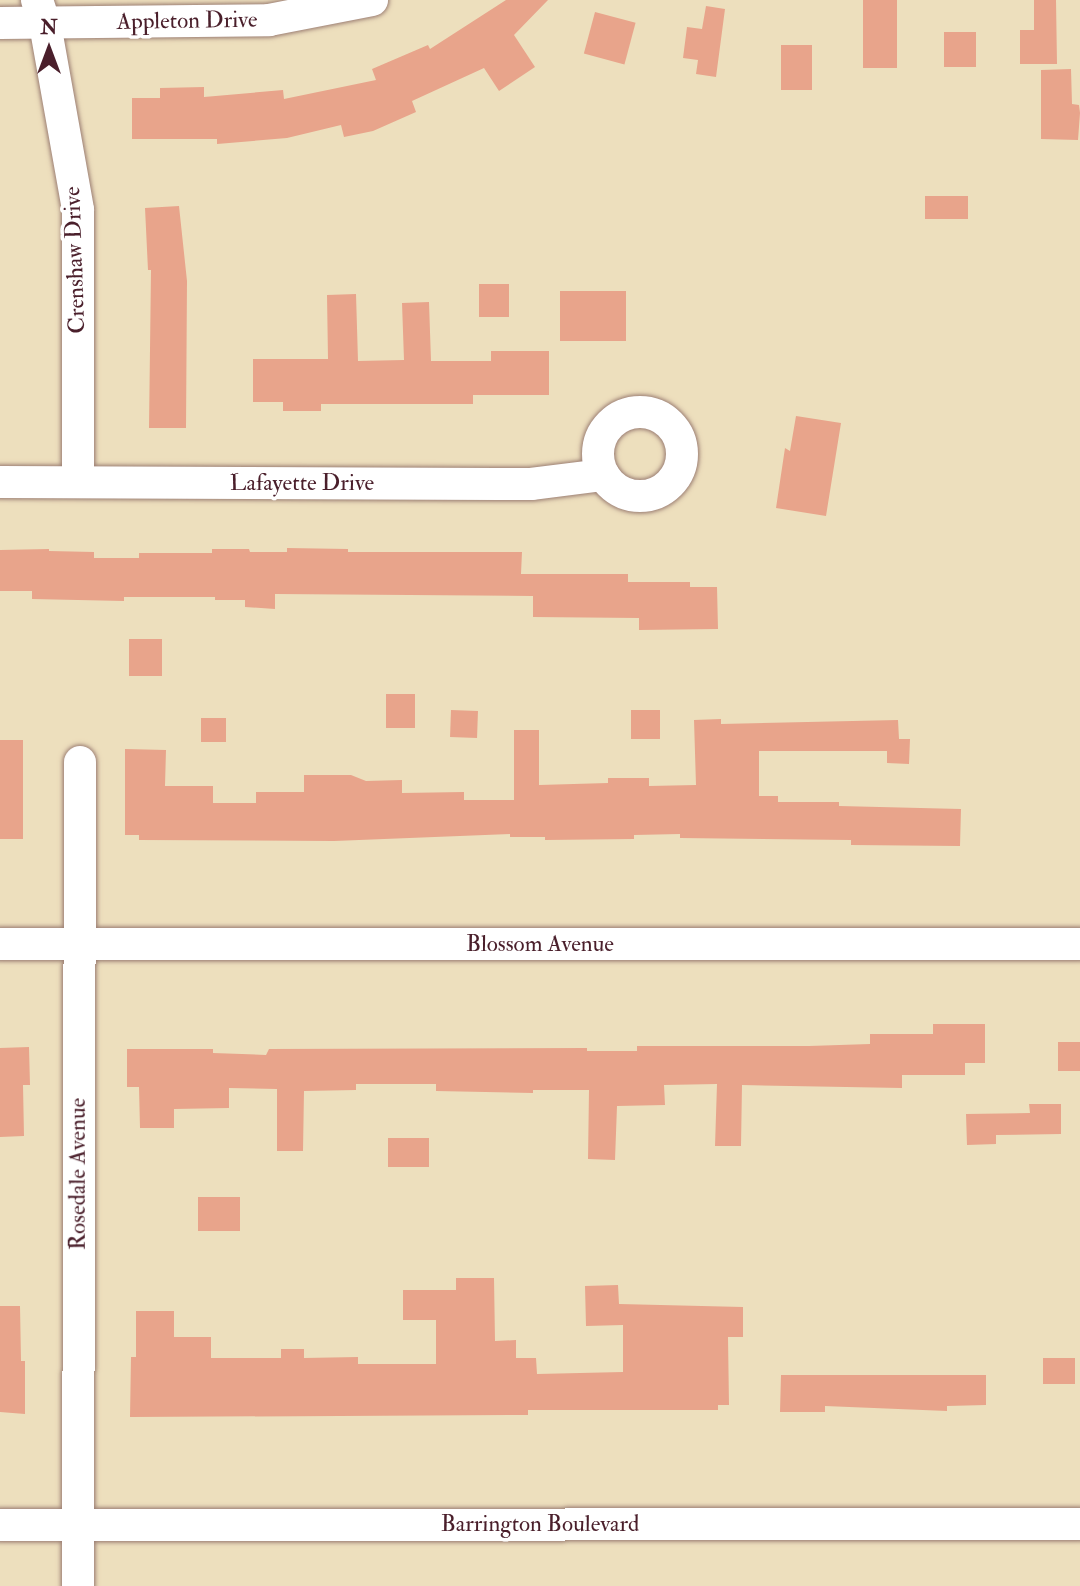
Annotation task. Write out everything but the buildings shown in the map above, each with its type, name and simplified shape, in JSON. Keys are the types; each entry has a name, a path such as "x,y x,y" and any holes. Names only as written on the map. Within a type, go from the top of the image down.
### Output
{"street":[{"name":"Appleton Drive","path":"0,23 41,12 269,20 372,0"},
{"name":"Crenshaw Drive","path":"41,12 78,210 78,482"},
{"name":"Lafayette Drive","path":"0,482 531,484 603,475"},
{"name":"Rosedale Avenue","path":"78,1586 80,762"},
{"name":"Blossom Avenue","path":"0,944 1080,944"},
{"name":"Barrington Boulevard","path":"0,1525 1080,1524"}]}
